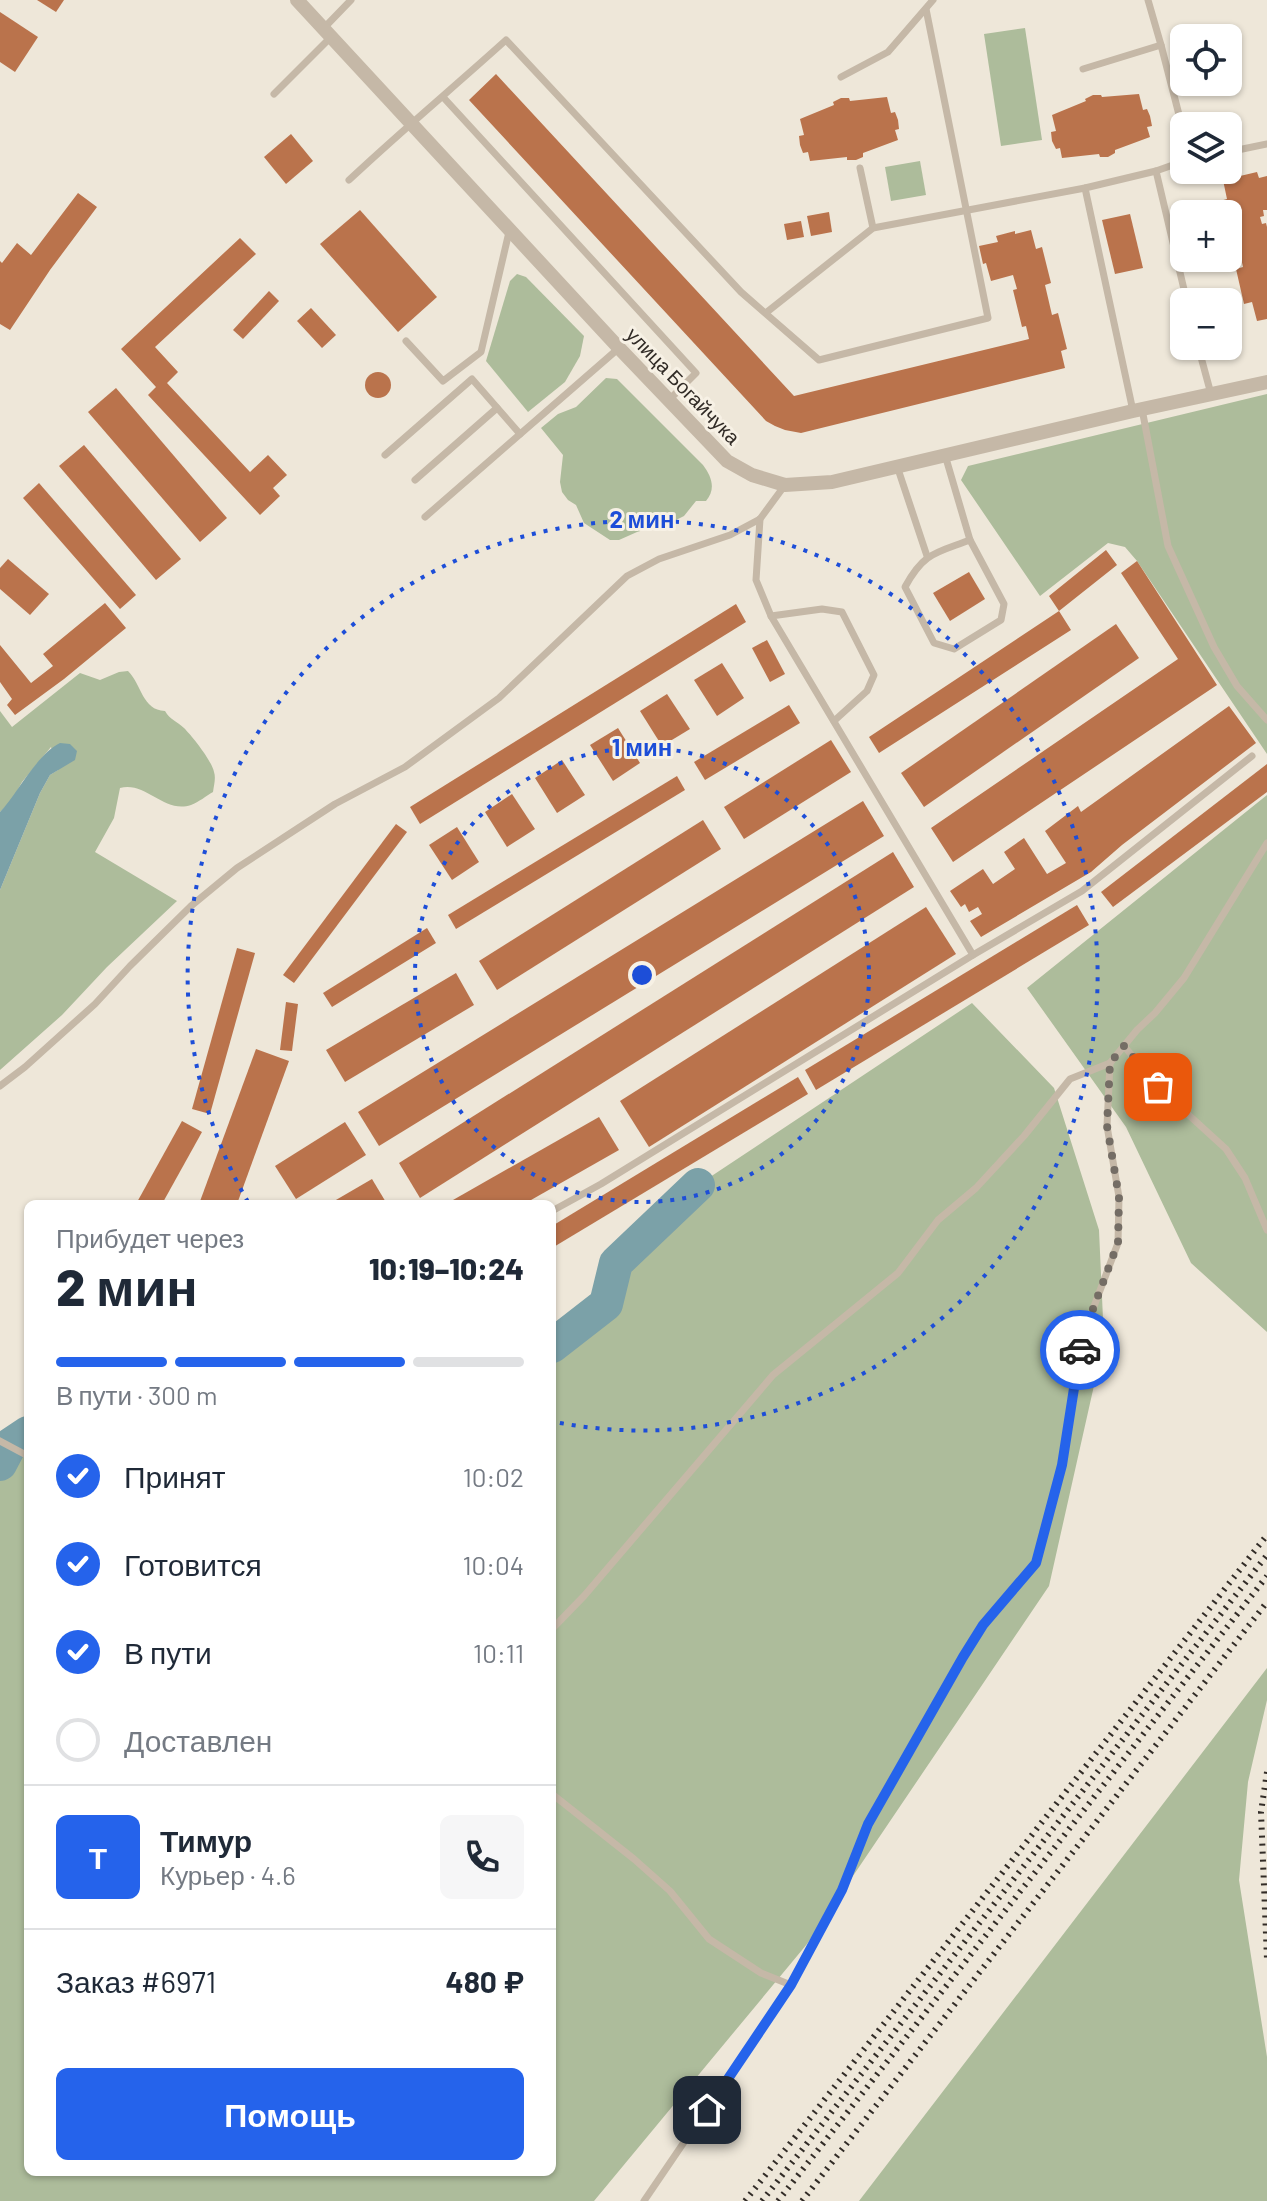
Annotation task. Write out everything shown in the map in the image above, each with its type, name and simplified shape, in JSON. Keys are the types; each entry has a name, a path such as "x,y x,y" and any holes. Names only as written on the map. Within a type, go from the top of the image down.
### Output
{"street":[{"name":"улица Богайчука","path":"297,0 727,461 752,475 785,485 832,482 1267,382"}],"lane":[{"path":"274,94 351,0"},
{"path":"841,77 888,52 933,0"},
{"path":"1148,0 1178,112"},
{"path":"349,180 506,40 741,292 819,360 988,318 926,9"},
{"path":"1083,69 1161,45"},
{"path":"443,97 696,373 669,400"},
{"path":"1242,149 1267,144"},
{"path":"767,312 873,228 1085,188 1170,166"},
{"path":"860,168 873,228"},
{"path":"1156,171 1184,288"},
{"path":"1085,188 1168,546 1214,647 1237,686 1267,720"},
{"path":"406,341 443,381 481,352 509,229"},
{"path":"425,517 619,348"},
{"path":"1202,360 1211,394"},
{"path":"385,455 472,379 520,434"},
{"path":"415,480 497,408"},
{"path":"945,455 970,540 1004,604 1001,620 954,649 934,643 905,587 914,570 927,556 970,540"},
{"path":"897,466 927,556"},
{"path":"0,1086 95,1004 191,906 237,868 335,804 405,767 499,698 627,576 659,559 730,535 760,519 785,485"},
{"path":"760,519 756,580 771,616 973,955"},
{"path":"771,616 822,609 842,612 874,675 867,691 834,721"},
{"path":"556,1209 1082,891 1252,756"},
{"path":"556,1625 773,1375 898,1273 938,1220 976,1188 1070,1079 1110,1063 1184,978 1267,843"},
{"path":"1124,1046 1158,1087 1226,1149 1245,1178 1267,1230"},
{"path":"644,2201 791,1985 842,1890 868,1824 963,1657 983,1625 1036,1563 1062,1465 1082,1338 1118,1243 1119,1197 1107,1126 1110,1063"},
{"path":"0,1441 24,1454"},
{"path":"556,1797 670,1891 709,1939 761,1973 791,1985"}],"green space":[{"path":"1025,28 1042,140 1001,146 984,34"},
{"path":"920,161 926,195 891,201 885,167"},
{"path":"517,274 526,277 584,336 580,356 565,382 528,412 486,361 510,281"},
{"path":"606,378 617,379 703,465 712,483 706,501 696,501 684,516 619,540 610,540 584,523 576,505 562,492 563,455 541,428 558,414 576,407"},
{"path":"1267,394 1267,754 1125,547 1108,543 1040,596 961,480 968,466"},
{"path":"128,671 147,702 157,710 165,711 201,749 214,772 213,792 194,804 181,807 138,789 120,788 114,818 95,852 177,901 107,967 62,1015 0,1070 0,890 40,793 50,775 58,770 51,747 0,812 0,711 12,727 80,673 100,680"},
{"path":"1267,795 1267,1332 1191,1263 1126,1127 1027,988"},
{"path":"972,1003 1054,1088 1099,1230 1104,1341 1049,1586 807,1944 594,2201 0,2201 0,1464 10,1445 24,1436 24,2176 556,2176 556,1343 606,1304 616,1263 698,1185"},
{"path":"1267,1668 1267,1700 1248,1782 1239,1880 1267,2057 1267,2201 859,2201"}],"water":[{"path":"60,743 70,744 77,751 75,760 50,775 0,890 0,812 43,756"}],"building":[{"path":"37,0 64,0 56,12"},
{"path":"0,12 38,37 15,72 0,62"},
{"path":"496,74 794,396 1029,339 1026,326 1022,327 1013,290 1017,289 1013,275 991,281 979,246 998,242 996,236 1015,231 1015,234 1031,230 1036,249 1042,247 1051,283 1045,285 1052,315 1058,313 1067,349 1061,351 1065,368 801,433 775,426 766,421 469,100"},
{"path":"1139,94 1143,110 1147,109 1150,116 1152,126 1147,127 1150,137 1115,150 1108,157 1100,157 1099,154 1062,158 1060,148 1056,149 1052,141 1051,132 1056,131 1052,115 1093,95"},
{"path":"887,97 891,113 895,112 898,120 899,129 895,130 898,140 863,153 863,157 856,160 847,160 847,157 810,161 808,152 803,153 799,136 804,135 800,119 834,105 833,102 841,98 849,98 850,101"},
{"path":"291,134 313,161 286,184 264,157"},
{"path":"1257,172 1259,178 1267,176 1267,210 1263,210 1264,216 1260,217 1267,227 1267,319 1257,321 1252,302 1244,304 1237,272 1242,272 1243,267 1242,200 1224,200 1227,199 1224,184 1242,184 1242,176"},
{"path":"78,193 97,207 10,330 0,324 0,261 2,263 17,243 31,255"},
{"path":"360,210 437,297 398,332 320,244"},
{"path":"829,212 832,232 811,236 807,216"},
{"path":"1130,214 1143,268 1115,274 1102,220"},
{"path":"801,221 804,237 787,240 784,224"},
{"path":"240,238 256,254 155,347 178,372 167,383 250,472 268,455 287,475 273,488 280,496 260,515 148,395 156,387 121,349"},
{"path":"269,291 279,301 243,339 233,330"},
{"path":"311,308 336,335 322,348 297,321"},
{"path":"378,372 387,376 391,385 387,394 378,398 369,394 365,385 369,376"},
{"path":"116,388 227,518 200,542 88,412"},
{"path":"84,445 181,559 156,580 59,466"},
{"path":"39,483 136,595 120,609 23,498"},
{"path":"1106,550 1117,565 1059,611 1049,596"},
{"path":"8,559 49,594 30,615 0,589 0,568"},
{"path":"1137,561 1217,685 953,862 931,828 1178,659 1121,573"},
{"path":"969,572 985,599 950,621 933,593"},
{"path":"105,603 126,628 15,715 7,705 12,699 0,682 0,645 31,683 53,666 43,654"},
{"path":"736,604 746,622 420,824 410,807"},
{"path":"1059,611 1071,630 879,753 869,737"},
{"path":"1116,624 1139,658 924,807 901,773"},
{"path":"767,640 785,674 770,682 752,648"},
{"path":"722,663 744,698 717,716 694,680"},
{"path":"667,694 690,729 662,746 640,711"},
{"path":"789,705 800,723 705,780 694,762"},
{"path":"1229,706 1256,743 1091,872 981,937 970,921 982,914 978,907 969,912 965,904 961,907 950,891 983,869 993,884 1015,869 1004,852 1024,838 1047,874 1066,863 1045,831 1078,806 1081,812"},
{"path":"618,728 640,763 613,781 590,745"},
{"path":"831,740 851,772 744,839 724,807"},
{"path":"562,760 585,795 557,813 535,778"},
{"path":"1267,764 1267,792 1113,907 1101,892"},
{"path":"677,776 685,790 456,929 448,915"},
{"path":"512,794 535,829 507,847 485,812"},
{"path":"863,801 884,836 379,1146 358,1112"},
{"path":"703,820 721,849 497,990 479,961"},
{"path":"396,824 407,832 294,983 283,975"},
{"path":"457,827 479,862 452,880 429,845"},
{"path":"893,852 914,887 420,1198 399,1163"},
{"path":"1077,905 1089,925 816,1090 805,1070"},
{"path":"926,907 956,954 649,1147 620,1101"},
{"path":"427,928 436,943 332,1007 323,993"},
{"path":"237,948 255,953 210,1114 192,1109"},
{"path":"456,973 474,1005 345,1082 326,1050"},
{"path":"286,1002 298,1004 292,1051 280,1050"},
{"path":"256,1049 289,1061 238,1200 200,1200"},
{"path":"798,1077 808,1094 556,1246 556,1224"},
{"path":"599,1117 619,1150 531,1200 453,1200"},
{"path":"182,1121 202,1132 164,1200 138,1200"},
{"path":"345,1122 366,1155 296,1199 275,1166"},
{"path":"372,1179 385,1200 336,1200"}],"waterway":[{"path":"556,1343 606,1304 616,1263 698,1185"},
{"path":"0,1464 10,1445 24,1436"}],"railway":[{"path":"745,2201 1267,1535"},
{"path":"762,2201 1267,1555"},
{"path":"778,2201 1267,1576"},
{"path":"802,2201 1267,1602"},
{"path":"1267,1772 1261,1812 1267,1959"}],"way so far":[{"path":"1080,1350 1118,1243 1119,1197 1107,1126 1110,1063 1124,1046 1158,1087"}],"route":[{"path":"707,2110 791,1985 842,1890 868,1824 963,1657 983,1625 1036,1563 1062,1465 1080,1350"}]}
